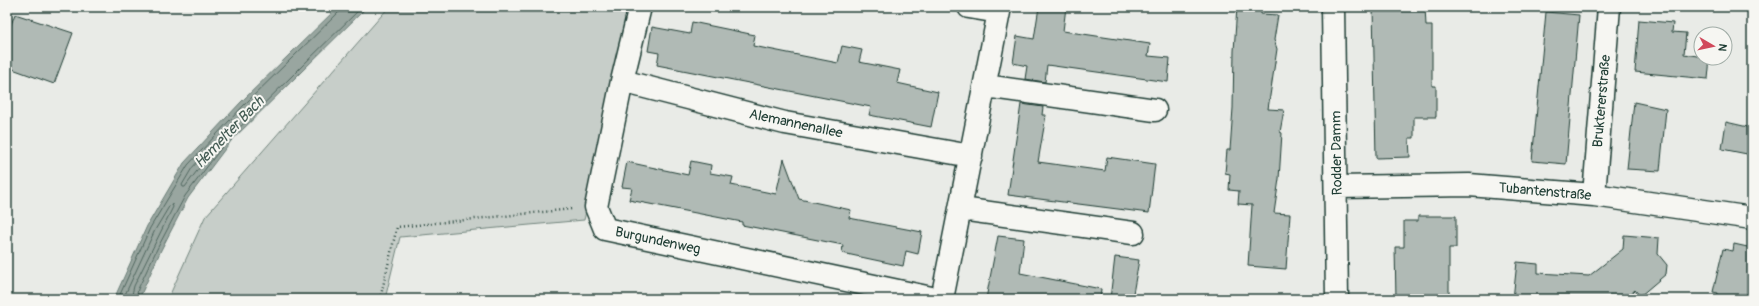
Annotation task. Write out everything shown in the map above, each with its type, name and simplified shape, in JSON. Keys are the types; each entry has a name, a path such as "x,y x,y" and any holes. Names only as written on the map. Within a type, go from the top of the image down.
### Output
{"street":[{"path":"596,207 622,81 640,7"},
{"path":"942,299 1000,9 969,7"},
{"name":"Rodder Damm","path":"1333,7 1337,299"},
{"name":"Bruktererstraße","path":"1594,195 1609,7"},
{"name":"Alemannenallee","path":"622,81 785,123 971,156"},
{"path":"985,86 1156,110"},
{"name":"Tubantenstraße","path":"1336,187 1469,185 1594,195 1752,218"},
{"name":"Burgundenweg","path":"596,207 605,229 936,299"},
{"path":"960,209 1133,233"}],"path":[{"path":"380,299 398,227 596,207"}],"shaded area":[{"path":"389,7 632,7 584,220 400,237 385,299 168,299 205,217"}],"water":[{"name":"Hemelter Bach","path":"338,7 367,7 231,141 188,198 161,250 139,299 114,299 147,226 184,163 241,102"}],"building":[{"path":"1039,7 1066,7 1063,31 1150,44 1148,56 1170,58 1168,82 1047,65 1045,82 1025,79 1027,66 1013,63 1017,36 1034,39"},
{"path":"1237,7 1261,7 1261,14 1278,15 1274,40 1277,49 1268,109 1284,110 1280,132 1282,133 1279,179 1274,213 1290,214 1286,269 1248,266 1252,205 1238,204 1239,191 1229,190 1230,174 1225,173 1227,150 1230,150"},
{"path":"1373,7 1425,7 1426,26 1432,26 1432,86 1436,86 1436,117 1414,117 1414,138 1409,138 1410,157 1376,158"},
{"path":"1546,12 1579,15 1566,164 1532,161"},
{"path":"15,14 73,33 54,84 7,67 7,35"},
{"path":"1639,20 1673,23 1672,32 1686,33 1684,54 1693,55 1693,66 1709,66 1708,79 1635,72"},
{"path":"692,22 755,35 753,46 838,63 842,46 862,50 859,62 900,70 897,83 938,92 931,127 869,115 871,107 657,65 659,53 648,51 652,27 690,34"},
{"path":"1634,102 1666,109 1660,171 1627,169"},
{"path":"1021,104 1043,107 1042,115 1046,115 1038,162 1105,171 1107,157 1155,164 1149,213 1008,195"},
{"path":"1726,122 1752,128 1752,155 1722,149"},
{"path":"784,159 799,199 851,210 849,218 922,232 918,254 906,251 903,266 842,253 843,245 742,225 742,222 629,200 632,188 622,187 627,162 688,175 691,161 711,165 710,173 733,177 731,185 776,194"},
{"path":"1418,216 1456,216 1456,248 1449,248 1449,299 1396,299 1395,247 1404,247 1404,221 1418,221"},
{"path":"1624,235 1659,238 1658,254 1667,265 1666,274 1640,296 1635,290 1625,299 1513,299 1517,262 1538,264 1538,273 1589,276 1623,249"},
{"path":"998,236 1024,239 1020,273 1101,289 1100,299 986,299"},
{"path":"1734,244 1752,248 1752,299 1717,299 1718,293 1713,292 1723,249 1733,251"},
{"path":"1115,257 1139,260 1132,299 1110,299"}]}
